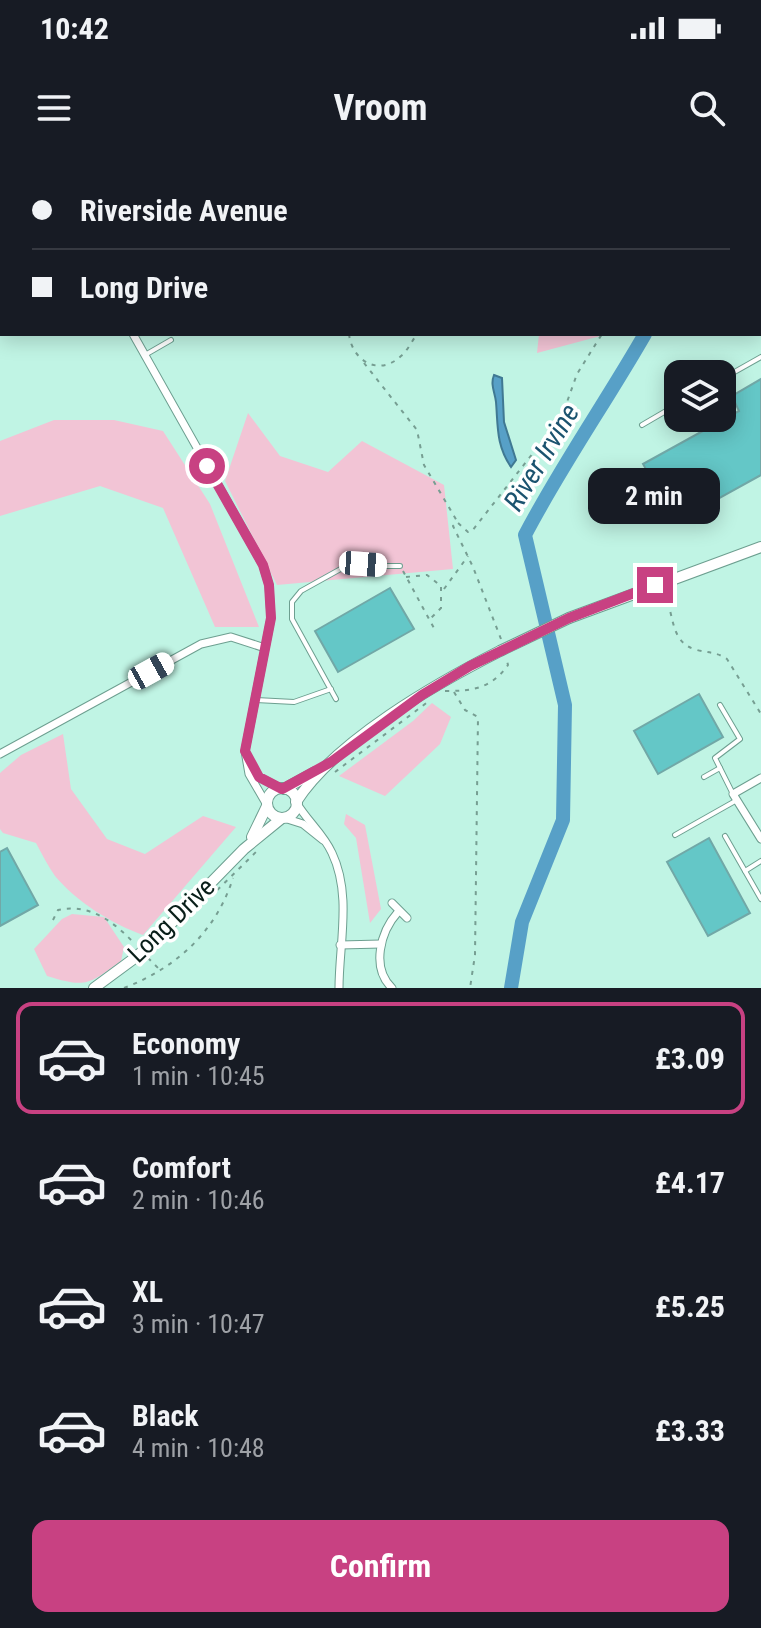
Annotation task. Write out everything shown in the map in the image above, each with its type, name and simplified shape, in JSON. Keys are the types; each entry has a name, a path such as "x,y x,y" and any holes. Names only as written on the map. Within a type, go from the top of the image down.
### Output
{"main road":[{"path":"331,762 296,802 292,814 283,818 274,816 267,806 269,795 331,762 422,695 500,651 569,618 761,547"},
{"path":"283,789 292,793 296,802"},
{"name":"Long Drive","path":"244,849 259,827 267,806"},
{"name":"Long Drive","path":"94,988 150,945 244,849 283,818"}],"street":[{"path":"134,336 263,565 272,608 245,751 249,774 267,806"},
{"path":"0,754 201,644 231,637 265,648"},
{"path":"245,751 259,777 283,789"},
{"path":"761,778 735,797 761,839"},
{"path":"296,802 319,828 328,844 342,886 339,988"},
{"path":"283,818 303,824 328,844"},
{"path":"392,903 407,918"},
{"path":"392,988 381,971 381,944 386,927 398,912"},
{"path":"340,945 381,944"}],"lane":[{"path":"145,355 171,340"},
{"path":"736,371 761,357"},
{"path":"642,425 664,412"},
{"path":"336,699 292,619 291,607 295,597 346,566 400,566"},
{"path":"254,700 294,702 331,689"},
{"path":"675,835 735,797 715,758 740,739 720,705"},
{"path":"704,777 720,768"},
{"path":"725,836 761,899"},
{"path":"745,871 761,861"}],"path":[{"path":"350,336 354,353 417,430 424,465 457,522 468,532 472,531 562,416 577,374 601,336"},
{"path":"364,363 378,366 392,363 403,355 416,336"},
{"path":"457,522 453,526 499,632"},
{"path":"429,620 441,608 443,590 468,556"},
{"path":"400,566 435,630"},
{"path":"406,577 427,575 438,582 443,590"},
{"path":"662,588 678,639 688,648 720,653 727,659 761,714"},
{"path":"444,691 470,692 483,687 498,679 508,665"},
{"path":"326,779 458,683"},
{"path":"453,691 465,710 478,717 475,955 470,988"},
{"path":"124,988 161,971 188,951 219,912 233,877 263,844"},
{"path":"53,920 58,910 72,907 114,921 161,971"}],"shaded area":[{"path":"539,336 601,336 537,353"},
{"path":"248,413 280,456 328,472 362,441 444,485 453,569 277,585 225,481"},
{"path":"54,420 114,420 163,431 210,504 259,627 215,627 163,508 100,486 0,516 0,441"},
{"path":"432,703 451,717 440,744 385,796 339,776 413,721"},
{"path":"63,734 71,789 107,839 145,854 203,816 236,827 143,935 119,925 74,895 55,876 36,843 3,833 0,829 0,773 21,755"},
{"path":"346,814 365,825 381,909 370,923 356,838 344,824"},
{"path":"72,914 104,917 124,947 121,961 86,982 70,982 47,976 34,949 62,919"}],"water":[{"path":"494,375 502,378 504,422 516,460 511,467 499,435"}],"building":[{"path":"761,379 761,475 676,522 643,464 701,432 736,432 736,413 739,411 736,394"},
{"path":"390,588 414,629 338,672 315,631"},
{"path":"699,694 723,737 658,774 634,731"},
{"path":"709,838 750,913 708,936 667,862"},
{"path":"7,848 38,905 0,926 0,852"}],"waterway":[{"name":"River Irvine","path":"511,988 522,922 563,820 565,705 525,535 644,336"}],"route":[{"path":"207,466 263,565 269,585 271,618 245,751 254,772 282,789 331,762 422,695 470,666 569,618 655,585"}]}
